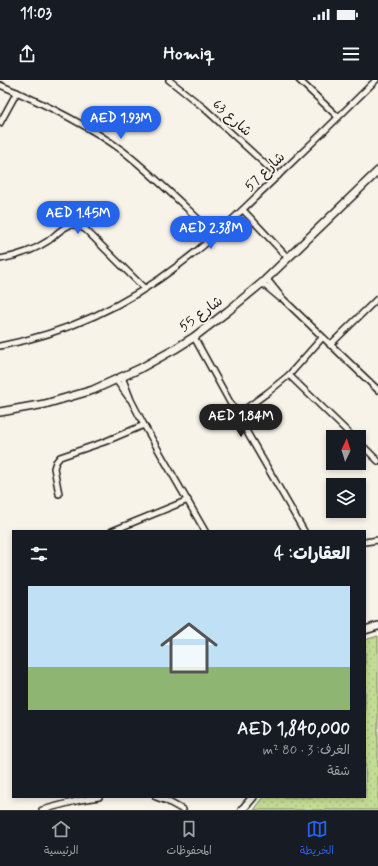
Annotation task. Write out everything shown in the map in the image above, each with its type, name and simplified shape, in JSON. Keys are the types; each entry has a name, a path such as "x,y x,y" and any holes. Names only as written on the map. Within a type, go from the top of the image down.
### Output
{"street":[{"name":"شارع 63","path":"169,80 204,108 278,176"},
{"path":"299,80 338,116"},
{"name":"شارع 57","path":"0,346 52,333 84,321 116,306 145,289 215,236 376,80"},
{"path":"0,85 41,102 67,115 123,151 156,179 215,236"},
{"path":"0,123 17,92"},
{"name":"شارع 55","path":"0,412 45,404 93,390 157,359 194,337 264,281 378,171"},
{"path":"243,210 288,258"},
{"path":"0,259 24,253 37,247 49,240 68,225 74,224 86,230 145,289"},
{"path":"264,281 274,293 283,299 378,390"},
{"path":"330,345 378,298"},
{"path":"194,337 303,530"},
{"path":"237,415 289,375 322,338"},
{"path":"289,375 346,430"},
{"path":"119,378 125,393 131,400 205,530"},
{"path":"59,494 54,468 60,457 104,442 144,425"},
{"path":"366,449 378,461"},
{"path":"114,530 188,500"},
{"path":"366,542 378,540"},
{"path":"366,630 378,626"},
{"path":"42,810 66,803 94,798"},
{"path":"159,798 182,810"},
{"path":"242,810 252,798"}],"green space":[{"path":"378,636 378,810 254,810 263,798 366,798 366,640"}]}
